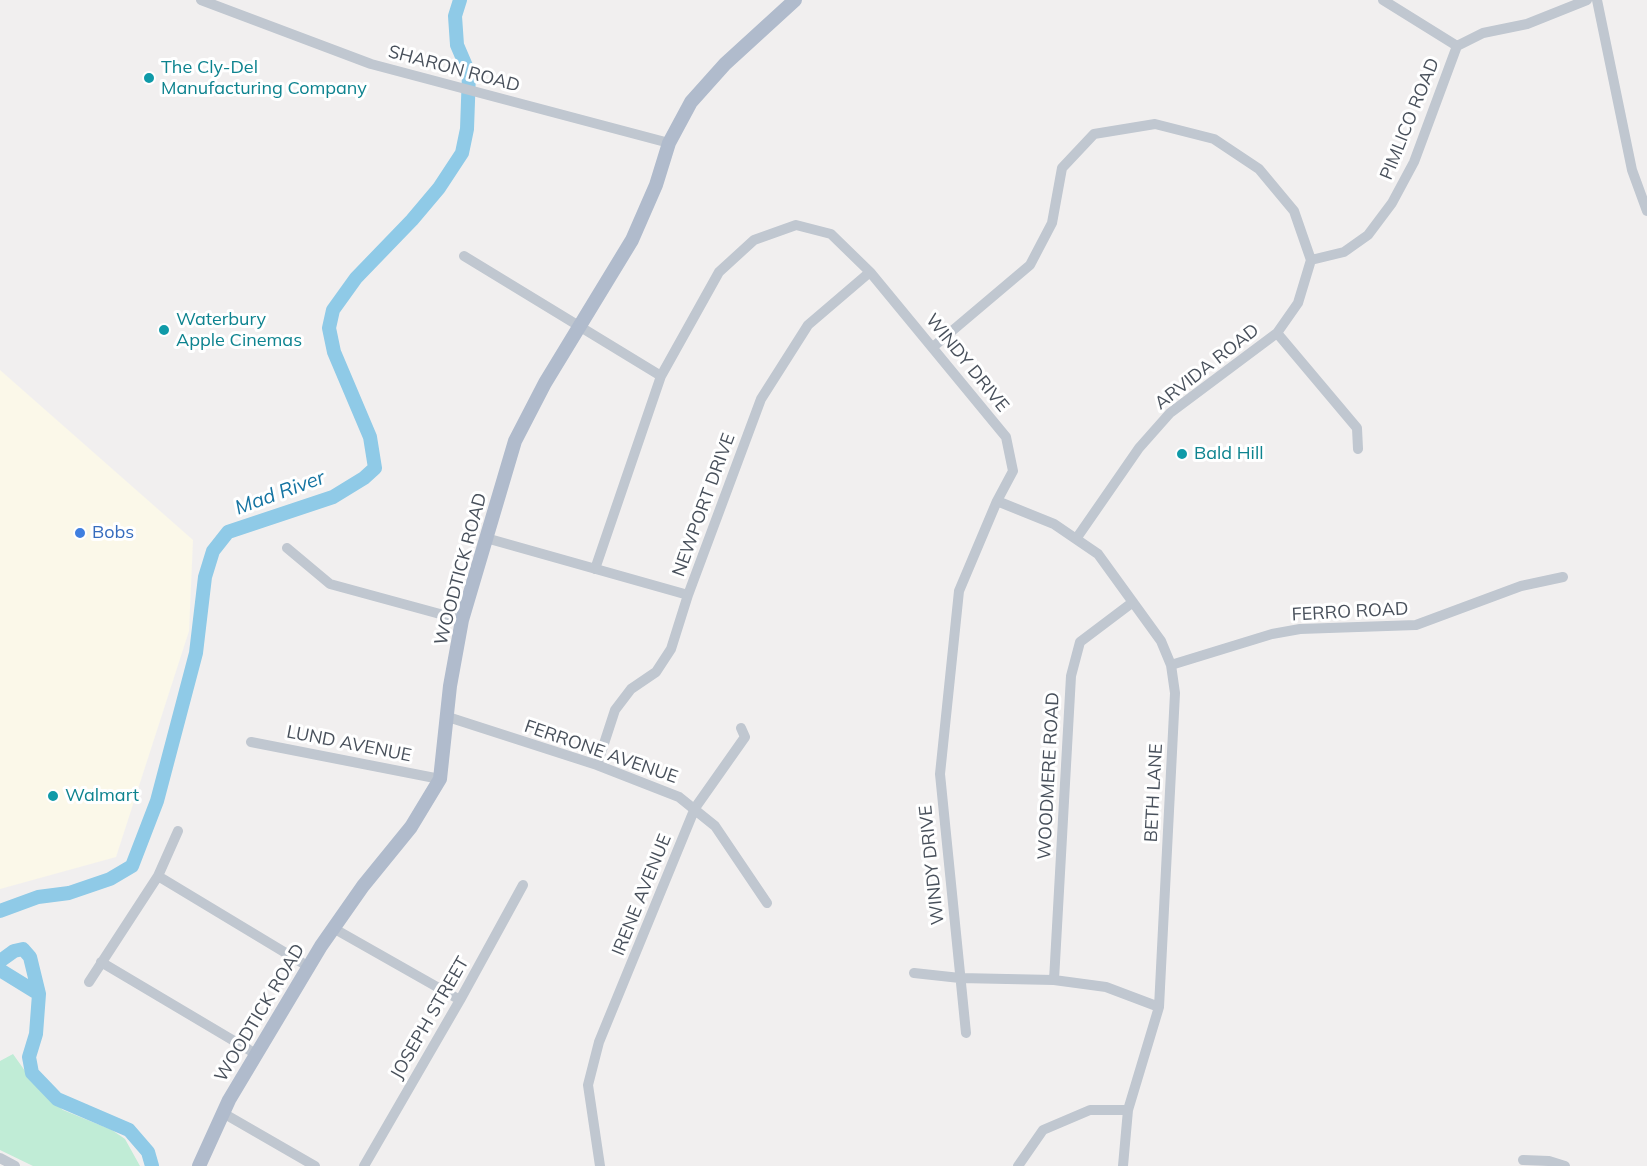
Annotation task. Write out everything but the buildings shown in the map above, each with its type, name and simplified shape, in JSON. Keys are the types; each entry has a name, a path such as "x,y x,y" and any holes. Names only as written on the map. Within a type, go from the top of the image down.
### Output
{"main road":[{"name":"WOODTICK ROAD","path":"199,1166 223,1113 256,1054 333,928 363,886 411,827 440,779 462,620 515,441 545,383 632,240 656,185 669,143 692,102 704,86 795,0"}],"street":[{"name":"SHARON ROAD","path":"201,0 341,55 478,94 669,143"},
{"path":"1383,0 1457,46"},
{"name":"PIMLICO ROAD","path":"1311,260 1344,252 1368,236 1392,203 1414,162 1457,46 1483,33 1527,24 1587,0"},
{"path":"1597,0 1630,159 1647,211"},
{"path":"933,347 1030,265 1052,223 1062,168 1094,134 1155,124 1214,139 1259,169 1294,211 1311,260"},
{"name":"WINDY DRIVE","path":"595,569 661,376 719,272 754,240 796,225 831,234 870,272 1006,437 1013,471 997,501 959,591 940,774 966,1033"},
{"path":"464,256 661,376"},
{"name":"ARVIDA ROAD","path":"1076,539 1139,448 1170,413 1278,333 1298,303 1311,260"},
{"name":"NEWPORT DRIVE","path":"597,765 615,710 631,689 656,672 671,649 688,595 761,399 808,325 870,272"},
{"path":"1278,333 1357,428 1358,449"},
{"name":"BETH LANE","path":"997,501 1054,524 1098,554 1161,641 1171,665 1175,693 1159,1007 1128,1110 1124,1166"},
{"path":"486,538 688,595"},
{"path":"287,548 330,584 462,620"},
{"name":"FERRO ROAD","path":"1171,665 1272,634 1300,629 1416,625 1521,586 1563,577"},
{"name":"WOODMERE ROAD","path":"1054,980 1071,676 1080,642 1133,602"},
{"name":"FERRONE AVENUE","path":"447,717 597,765 679,797 715,826 767,903"},
{"name":"IRENE AVENUE","path":"600,1166 588,1085 599,1042 695,808 745,737 741,728"},
{"name":"LUND AVENUE","path":"251,742 440,779"},
{"path":"89,982 158,876 178,831"},
{"path":"158,876 309,967"},
{"name":"JOSEPH STREET","path":"364,1166 460,1000 523,885"},
{"path":"333,928 460,1000"},
{"path":"102,962 256,1054"},
{"path":"914,973 960,978 1054,980 1106,987 1159,1007"},
{"path":"1018,1166 1043,1130 1090,1110 1128,1110"},
{"path":"223,1113 315,1166"},
{"path":"0,1158 15,1166"},
{"path":"1523,1160 1549,1161 1564,1166"}],"shaded area":[{"path":"0,370 193,540 189,631 116,857 0,889"}],"green space":[{"path":"13,1054 35,1085 63,1110 112,1130 125,1139 140,1166 33,1166 0,1150 0,1061"}],"waterway":[{"name":"Mad River","path":"0,911 38,897 69,893 110,879 132,866 157,801 196,653 205,577 213,551 228,532 333,497 364,478 375,468 370,437 334,352 329,328 333,310 356,278 412,220 439,188 462,153 467,129 469,73 457,45 455,16 460,0"},
{"name":"Mad River","path":"0,961 14,951 23,949 30,957 39,994 36,1034 29,1057 32,1073 57,1099 129,1130 148,1152 152,1166"},
{"path":"0,970 39,994"}],"place":[{"name":"The Cly-Del Manufacturing Company","path":"149,78"},
{"name":"Waterbury Apple Cinemas","path":"164,330"},
{"name":"Bald Hill","path":"1182,454"},
{"name":"Bobs","path":"80,533"},
{"name":"Walmart","path":"53,796"}]}
